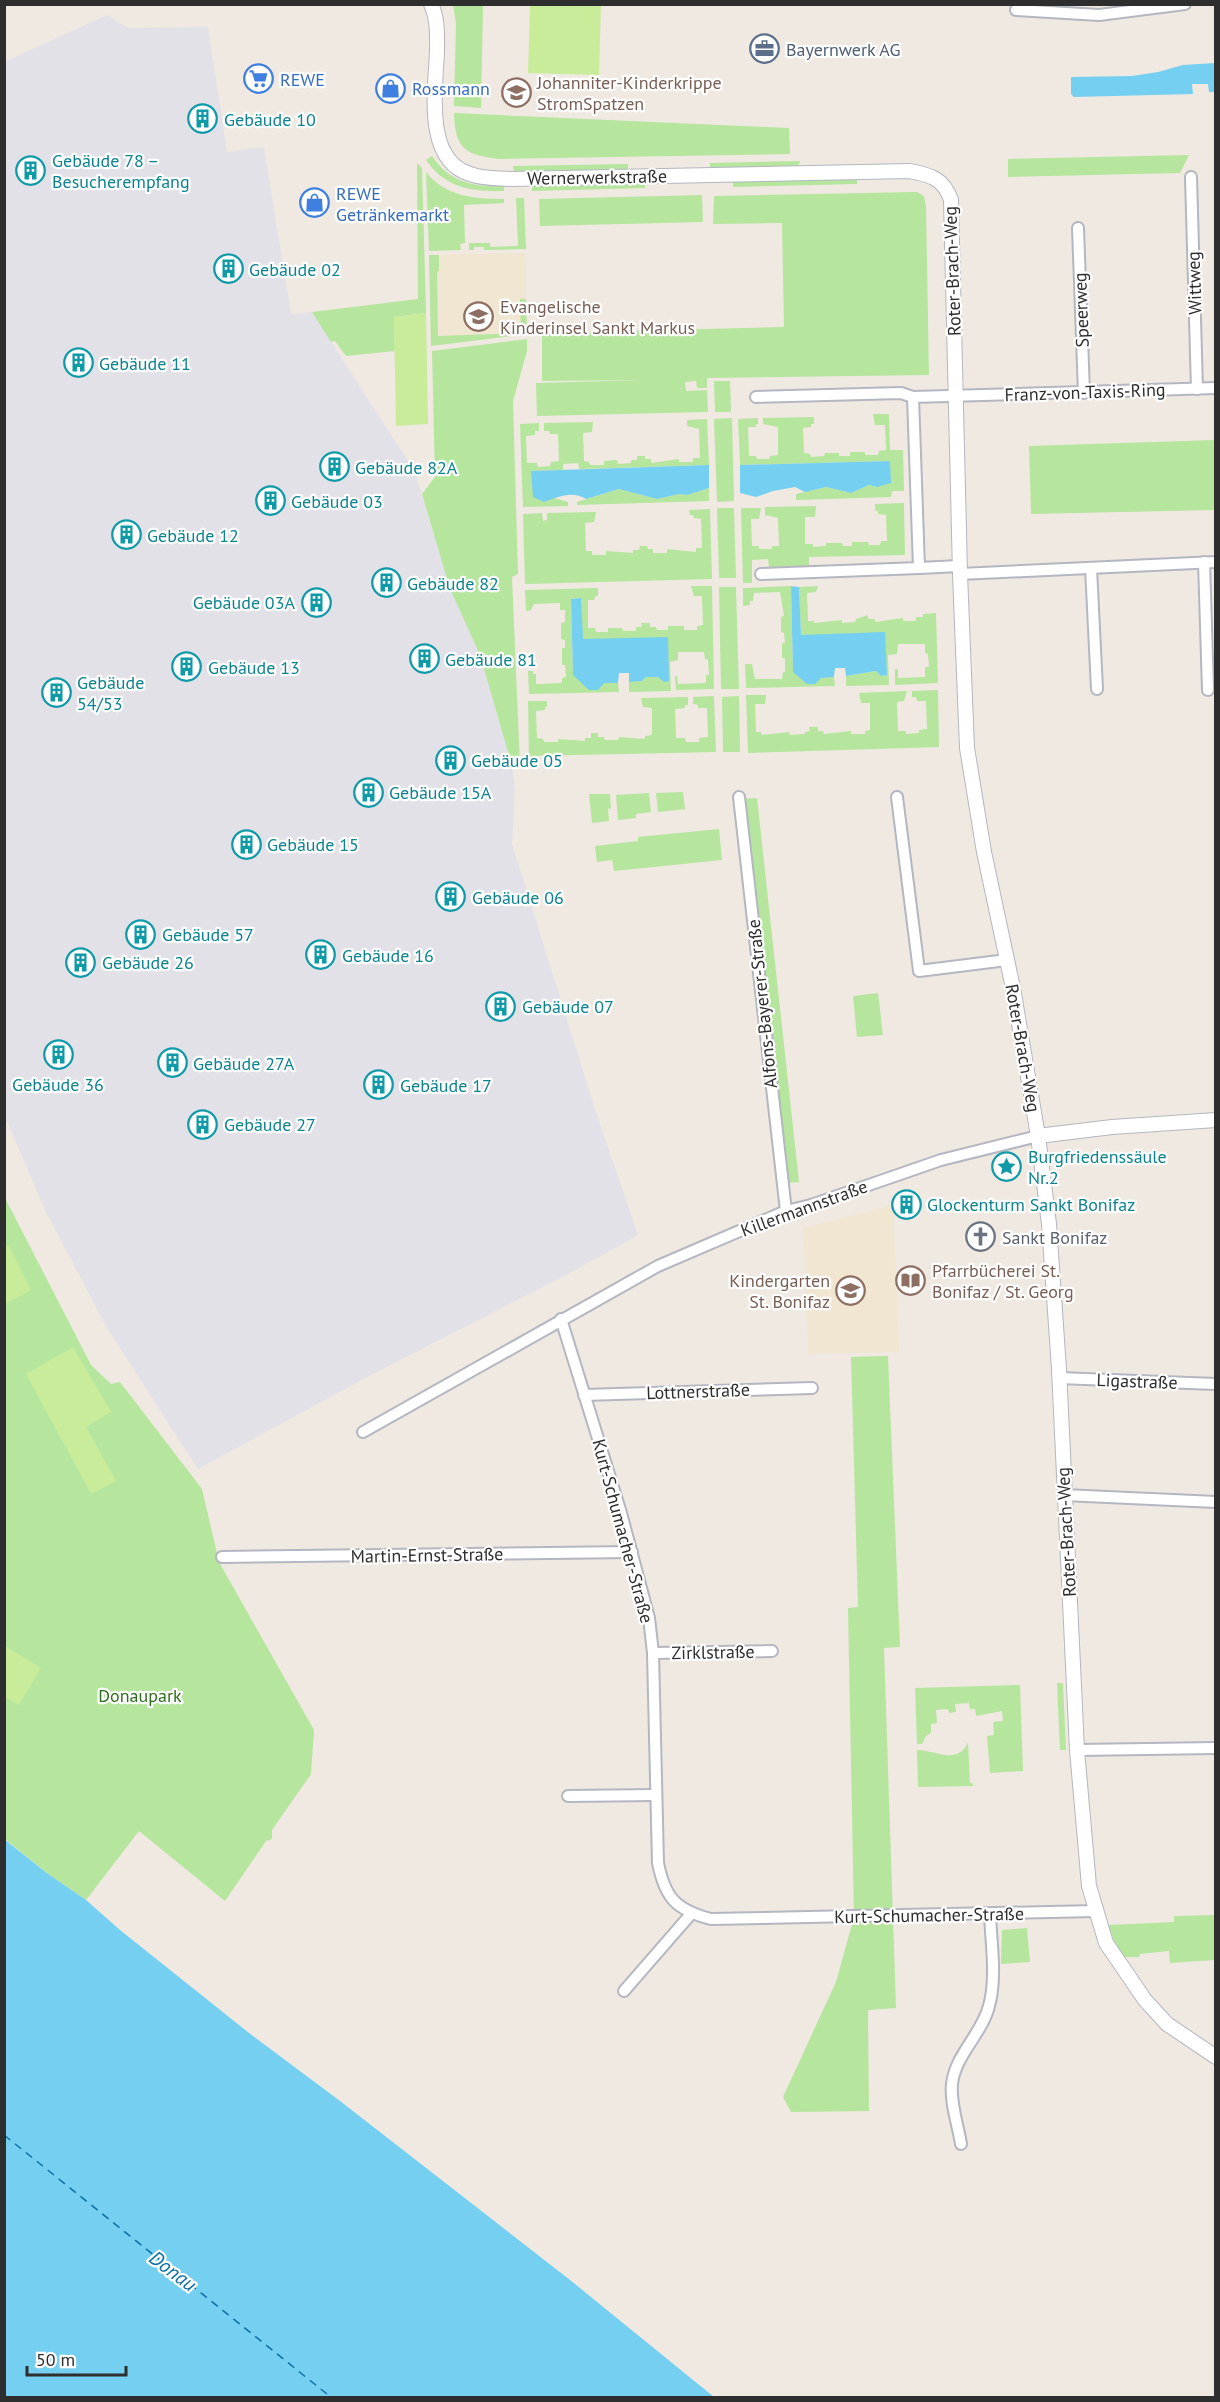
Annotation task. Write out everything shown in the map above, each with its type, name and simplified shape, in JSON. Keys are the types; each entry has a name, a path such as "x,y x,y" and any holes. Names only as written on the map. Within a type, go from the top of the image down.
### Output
{"street":[{"name":"Wernerwerkstraße","path":"431,4 437,28 435,121 438,138 444,152 455,166 468,174 511,179 910,171"},
{"path":"1016,10 1099,15 1185,4"},
{"name":"Roter-Brach-Weg","path":"910,171 929,175 939,180 947,189 951,200 959,570 967,748 984,852 1007,960 1038,1136 1049,1224 1077,1750 1084,1852 1089,1886 1106,1943 1145,2001 1167,2024 1215,2057"},
{"name":"Wittweg","path":"1191,177 1197,389"},
{"name":"Speerweg","path":"1078,228 1084,393"},
{"name":"Franz-von-Taxis-Ring","path":"955,396 1215,388"},
{"path":"756,397 901,393 913,397 955,396"},
{"path":"913,397 918,568"},
{"path":"761,574 918,568 959,570 1091,568 1210,562 1208,690"},
{"path":"1091,568 1097,689"},
{"name":"Alfons-Bayerer-Straße","path":"739,797 786,1211"},
{"name":"Roter-Brach-Weg","path":"897,797 919,971 1007,960"},
{"name":"Killermannstraße","path":"363,1432 658,1266 786,1211 811,1205 940,1160 1038,1136 1112,1127 1215,1120"},
{"name":"Kurt-Schumacher-Straße","path":"561,1319 632,1552 649,1618 653,1653 658,1863 661,1880 668,1894 678,1906 692,1914 711,1919 1096,1911"},
{"name":"Ligastraße","path":"1059,1378 1215,1384"},
{"name":"Lottnerstraße","path":"584,1395 812,1388"},
{"path":"1064,1495 1215,1502"},
{"name":"Martin-Ernst-Straße","path":"222,1557 632,1552"},
{"name":"Zirklstraße","path":"653,1653 772,1651"},
{"path":"1077,1750 1215,1748"},
{"path":"568,1796 656,1795"},
{"path":"624,1991 692,1914"},
{"path":"961,2144 952,2084 960,2061 983,2022 989,2007 992,1989 990,1914"}],"shaded area":[{"path":"107,15 128,28 208,27 227,152 264,147 291,314 312,312 415,472 450,589 480,655 512,766 515,789 512,844 595,1109 638,1235 568,1274 369,1376 198,1469 107,1328 46,1212 5,1117 4,62"},
{"name":"Evangelische Kinderinsel Sankt Markus","path":"525,253 527,334 431,346 429,255"},
{"name":"Kindergarten St. Bonifaz","path":"893,1205 899,1352 808,1354 803,1228"}],"green space":[{"path":"453,5 482,5 483,7 481,108 454,106 456,23"},
{"path":"530,5 601,5 599,75 528,73"},
{"path":"454,113 789,128 790,154 499,159 478,155 464,148 457,135"},
{"path":"1189,155 1180,173 1008,177 1008,159"},
{"path":"432,156 455,178 483,186 504,186 504,191 481,191 451,182 442,177 426,160"},
{"path":"800,161 798,167 710,168 710,163"},
{"path":"417,163 422,168 426,313 394,317 395,351 346,356 335,341 331,342 312,312 418,299"},
{"path":"628,164 628,169 514,172 513,166"},
{"path":"426,172 442,187 452,192 472,197 504,199 504,203 464,205 465,243 460,244 461,250 429,251"},
{"path":"857,179 857,184 733,187 733,182"},
{"path":"645,183 645,188 532,191 532,185"},
{"path":"917,192 924,196 926,207 929,375 707,378 707,388 697,388 696,381 685,382 686,391 707,390 708,412 537,416 536,383 644,380 542,381 542,333 784,327 782,223 713,224 714,196"},
{"path":"702,195 703,222 540,226 539,199"},
{"path":"516,198 524,198 526,249 484,250 484,247 474,247 474,250 469,250 469,243 490,243 490,247 518,246"},
{"path":"429,255 439,255 438,336 521,333 520,299 526,299 527,334 431,346"},
{"path":"426,313 428,424 396,426 394,317"},
{"path":"527,339 527,351 513,401 518,574 512,577 520,766 512,766 480,655 450,589 422,494 435,477 432,351"},
{"path":"714,381 730,381 731,412 715,412"},
{"path":"873,414 889,414 890,450 903,450 904,491 892,491 891,497 796,500 796,494 826,487 851,493 869,485 877,487 890,461 740,465 738,419 758,418 756,427 748,427 749,456 756,456 757,459 769,459 770,456 778,455 778,427 763,424 763,418 814,417 814,424 811,424 811,427 803,428 804,453 810,454 811,457 824,456 825,453 850,456 850,452 878,455 879,451 886,450 885,425 875,425"},
{"path":"732,418 734,501 717,502 714,419"},
{"path":"707,419 709,465 579,469 578,463 563,464 563,470 532,471 544,502 554,498 568,502 568,506 523,507 520,424 539,423 539,431 535,431 535,435 526,436 527,463 537,463 538,467 550,466 551,462 559,461 558,434 544,431 544,423 593,422 592,432 583,433 584,461 589,462 590,465 604,465 604,461 617,460 618,464 631,463 631,460 637,460 637,456 651,459 651,463 679,459 679,462 693,462 693,458 700,458 699,429 687,426 687,420"},
{"path":"1215,440 1215,510 1031,514 1029,446"},
{"path":"709,488 709,501 577,505 577,502 619,489 657,499 679,494 687,495"},
{"path":"904,503 905,555 809,557 809,566 769,568 768,559 752,560 752,583 743,583 741,508 761,508 759,519 751,519 752,546 759,546 759,549 772,549 772,546 779,546 778,518 765,515 765,507 816,506 815,517 805,517 805,544 813,544 813,547 826,546 826,543 842,543 843,546 852,546 852,542 880,545 881,541 887,541 886,515 875,511 875,504"},
{"path":"717,508 734,508 736,578 719,578"},
{"path":"710,509 712,579 525,584 523,514 542,513 543,521 547,520 547,513 596,512 594,522 585,523 586,551 592,551 592,555 606,555 606,551 633,553 633,550 639,550 640,546 653,549 653,553 667,553 667,549 696,552 696,548 702,548 701,519 690,515 689,510"},
{"path":"691,586 712,586 714,689 676,690 675,676 677,676 678,684 706,683 706,675 709,675 708,660 705,659 704,652 678,652 678,660 670,662 671,691 629,692 629,682 642,681 646,677 659,677 664,681 669,681 582,639 581,598 571,599 573,675 604,683 618,683 619,692 529,694 528,671 536,674 536,684 562,683 562,678 566,677 565,665 562,665 562,648 565,648 565,640 561,639 561,623 565,622 565,610 560,610 560,603 534,604 531,610 526,611 525,590 598,588 598,596 595,596 594,600 588,600 588,628 595,628 596,632 608,632 608,628 636,631 636,627 642,627 641,623 650,623 650,627 656,627 657,630 668,630 668,626 684,626 684,630 697,630 697,626 703,625 702,596 694,596"},
{"path":"791,586 793,672 821,678 834,677 835,686 746,688 745,664 752,664 755,679 782,679 783,672 785,672 785,658 782,658 782,643 785,643 784,633 781,632 781,617 784,616 780,592 754,593 750,605 743,606 743,588"},
{"path":"818,586 816,592 807,593 808,621 814,621 814,623 842,620 842,623 855,622 856,619 868,615 868,619 875,619 875,622 903,618 903,621 916,621 916,617 923,617 923,614 936,613 938,683 895,685 895,669 898,669 898,678 925,677 925,667 929,667 925,644 898,644 897,654 888,655 889,685 846,686 846,676 876,671 881,676 886,675 801,635 799,587"},
{"path":"719,587 736,587 739,689 721,689"},
{"path":"938,690 939,747 748,753 746,695 766,695 765,704 755,704 756,732 761,732 762,735 789,732 790,735 805,734 810,731 809,727 818,727 818,731 823,731 824,734 851,731 851,734 865,734 865,731 870,730 870,703 861,703 859,693 907,691 904,701 897,702 898,731 906,731 906,734 919,733 919,730 927,729 926,701 917,701 916,697 912,697 912,691"},
{"path":"714,696 716,752 529,756 528,701 547,701 545,710 536,711 537,738 543,739 544,742 558,742 558,739 585,741 585,738 591,738 591,733 598,733 598,737 604,737 605,740 618,740 619,737 645,739 645,736 652,735 652,708 643,707 641,698 688,697 688,705 685,705 685,708 675,709 676,738 685,738 686,742 699,742 699,738 708,737 707,708 698,708 698,705 693,704 693,697"},
{"path":"739,696 740,752 723,752 722,697"},
{"path":"683,792 685,809 658,812 656,793"},
{"path":"649,793 651,812 636,814 636,818 618,820 616,795"},
{"path":"589,794 610,794 609,821 592,823"},
{"path":"757,798 799,1182 785,1183 743,799"},
{"path":"719,829 722,860 614,871 612,860 597,862 595,846 638,841 638,837"},
{"path":"878,993 883,1035 857,1037 853,996"},
{"name":"Donaupark","path":"4,1196 91,1365 111,1384 120,1382 202,1489 219,1562 314,1730 311,1774 272,1830 272,1839 266,1841 225,1901 139,1831 86,1900 48,1874 5,1839"},
{"path":"9,1246 31,1290 5,1304 5,1248"},
{"path":"73,1347 111,1412 86,1427 116,1481 91,1494 26,1374"},
{"path":"888,1356 900,1647 884,1648 896,2008 868,2010 869,2111 791,2112 783,2097 836,1982 854,1917 848,1608 858,1607 851,1357"},
{"path":"5,1646 41,1668 19,1705 5,1697"},
{"path":"1057,1683 1063,1683 1066,1750 1060,1750"},
{"path":"1020,1685 1023,1771 990,1773 987,1736 994,1735 993,1722 1003,1721 1002,1711 976,1716 975,1709 970,1709 969,1703 955,1704 956,1712 949,1713 948,1709 936,1710 937,1723 931,1724 931,1733 926,1736 922,1744 917,1744 915,1688"},
{"path":"968,1742 970,1783 973,1783 973,1786 918,1787 917,1750 952,1755 964,1749"},
{"path":"1215,1915 1215,1960 1170,1963 1169,1951 1140,1954 1139,1957 1121,1957 1108,1925 1174,1922 1174,1916"},
{"path":"1027,1928 1030,1962 1001,1964 1002,1930"}],"water":[{"path":"1215,63 1215,92 1209,92 1208,84 1192,84 1193,94 1074,97 1071,94 1071,77 1132,76 1183,65"},
{"path":"890,461 891,483 877,487 869,485 851,493 826,487 805,492 795,487 756,497 740,493 740,465"},
{"path":"709,465 709,488 687,495 679,494 657,499 619,489 586,499 570,495 544,502 533,497 531,471"},
{"path":"791,586 799,587 801,635 885,632 887,675 881,676 876,671 846,676 845,668 835,668 834,677 821,678 815,684 807,684 793,672"},
{"path":"581,598 583,639 668,637 669,681 664,682 658,677 646,677 642,681 629,682 629,673 619,673 618,683 604,683 598,690 589,690 573,675 571,599"},
{"name":"Donau","path":"4,1839 48,1874 86,1900 249,2033 570,2280 714,2397 5,2397"}],"ferry route":[{"path":"4,2135 332,2398"}],"place":[{"name":"Bayernwerk AG","path":"765,49"},
{"name":"REWE","path":"259,79"},
{"name":"Rossmann","path":"391,88"},
{"name":"Johanniter-Kinderkrippe StromSpatzen","path":"516,92"},
{"name":"Gebäude 10","path":"203,119"},
{"name":"Gebäude 78 – Besucherempfang","path":"31,170"},
{"name":"REWE Getränkemarkt","path":"315,203"},
{"name":"Gebäude 02","path":"228,269"},
{"name":"Evangelische Kinderinsel Sankt Markus","path":"479,316"},
{"name":"Gebäude 11","path":"78,363"},
{"name":"Gebäude 82A","path":"334,467"},
{"name":"Gebäude 03","path":"270,501"},
{"name":"Gebäude 12","path":"126,535"},
{"name":"Gebäude 82","path":"386,583"},
{"name":"Gebäude 03A","path":"316,602"},
{"name":"Gebäude 81","path":"424,659"},
{"name":"Gebäude 13","path":"187,667"},
{"name":"Gebäude 54/53","path":"56,692"},
{"name":"Gebäude 05","path":"450,760"},
{"name":"Gebäude 15A","path":"368,792"},
{"name":"Gebäude 15","path":"246,844"},
{"name":"Gebäude 06","path":"451,897"},
{"name":"Gebäude 57","path":"141,934"},
{"name":"Gebäude 16","path":"321,955"},
{"name":"Gebäude 26","path":"81,962"},
{"name":"Gebäude 07","path":"501,1006"},
{"name":"Gebäude 36","path":"58,1055"},
{"name":"Gebäude 27A","path":"172,1063"},
{"name":"Gebäude 17","path":"379,1085"},
{"name":"Gebäude 27","path":"203,1124"},
{"name":"Burgfriedenssäule Nr.2","path":"1007,1166"},
{"name":"Glockenturm Sankt Bonifaz","path":"906,1204"},
{"name":"Sankt Bonifaz","path":"981,1237"},
{"name":"Pfarrbücherei St. Bonifaz / St. Georg","path":"911,1280"},
{"name":"Kindergarten St. Bonifaz","path":"851,1290"}]}
